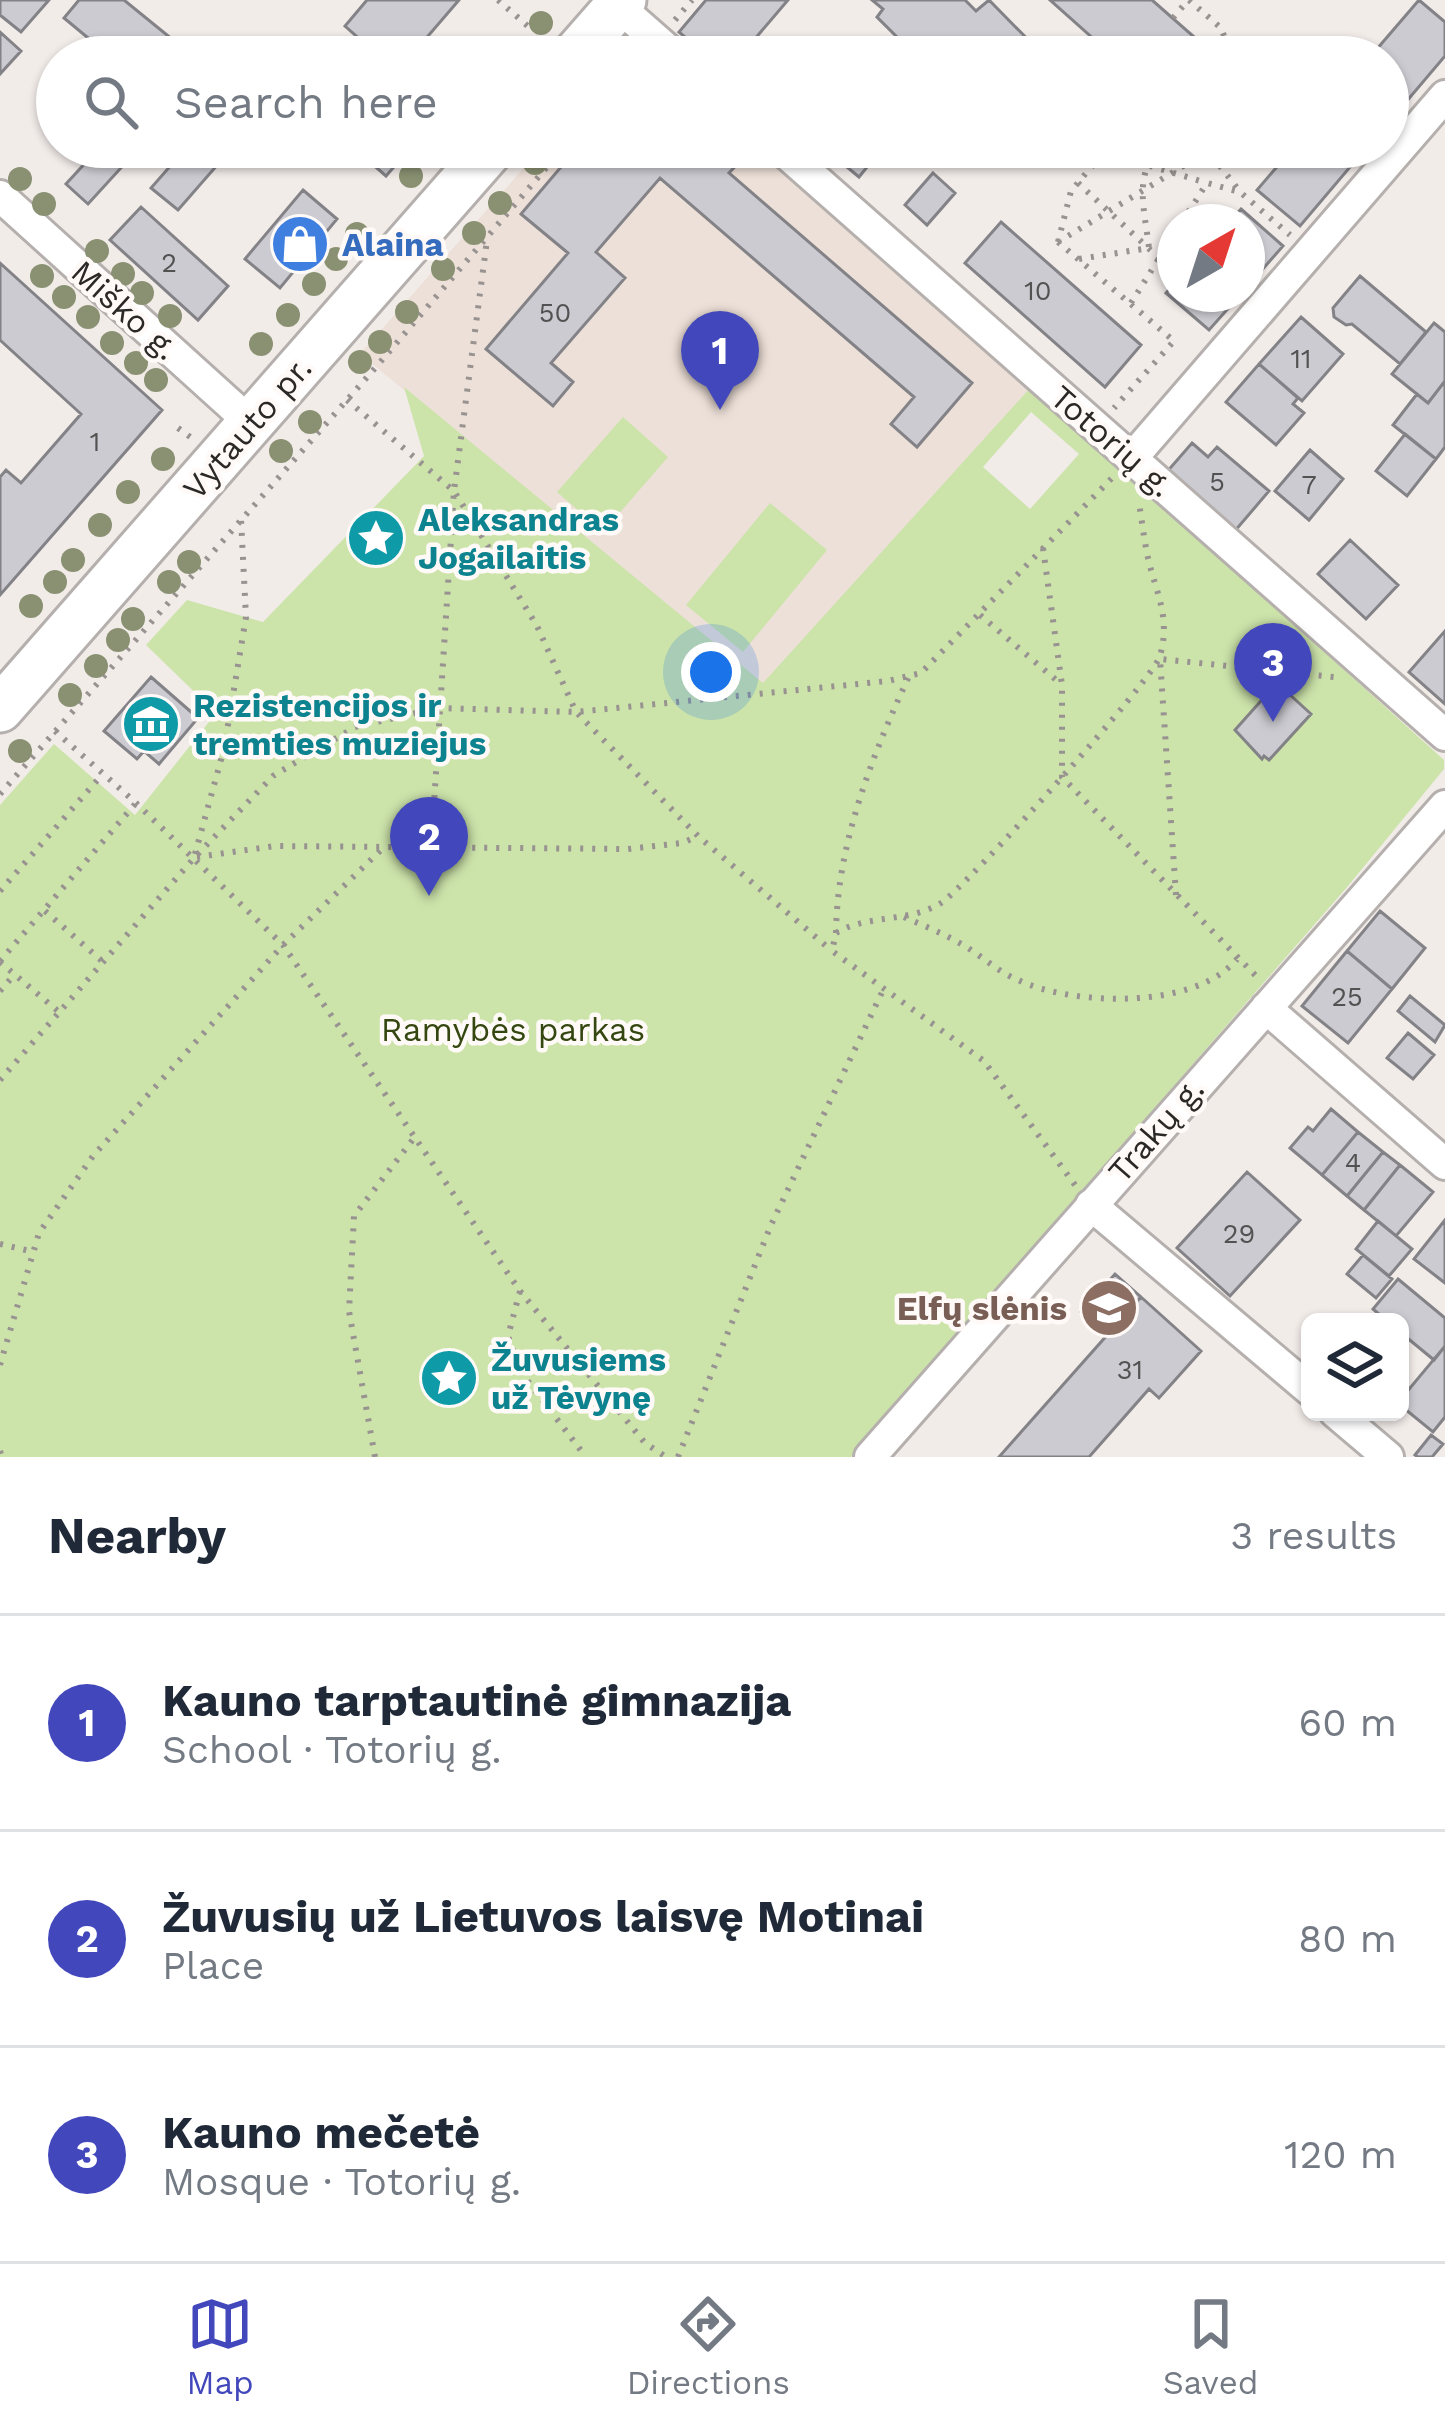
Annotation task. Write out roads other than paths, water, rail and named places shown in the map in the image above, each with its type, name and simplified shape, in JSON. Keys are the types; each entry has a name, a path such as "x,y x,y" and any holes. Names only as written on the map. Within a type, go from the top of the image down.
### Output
{"main road":[{"path":"592,36 621,3"},
{"name":"Vytauto pr.","path":"0,709 475,168"}],"street":[{"path":"621,3 655,36"},
{"path":"1409,137 1445,96"},
{"name":"Totorių g.","path":"802,168 1445,735"},
{"path":"1132,458 1382,168"},
{"name":"Miško g.","path":"0,196 251,423"},
{"name":"Trakų g.","path":"870,1457 1445,806"},
{"path":"1271,1002 1445,1164"},
{"path":"1091,1205 1301,1382"},
{"path":"1346,1421 1388,1457"}],"place":[{"name":"Alaina","path":"300,244"},
{"name":"Kauno tarptautinė gimnazija","path":"720,410"},
{"name":"Aleksandras Jogailaitis","path":"376,538"},
{"name":"Kauno mečetė","path":"1273,722"},
{"name":"Rezistencijos ir tremties muziejus","path":"151,724"},
{"name":"Žuvusių už Lietuvos laisvę Motinai","path":"429,896"},
{"name":"Elfų slėnis","path":"1109,1308"},
{"name":"Žuvusiems už Tėvynę","path":"449,1378"}],"park label":[{"name":"Ramybės parkas","path":"513,1029"}]}
